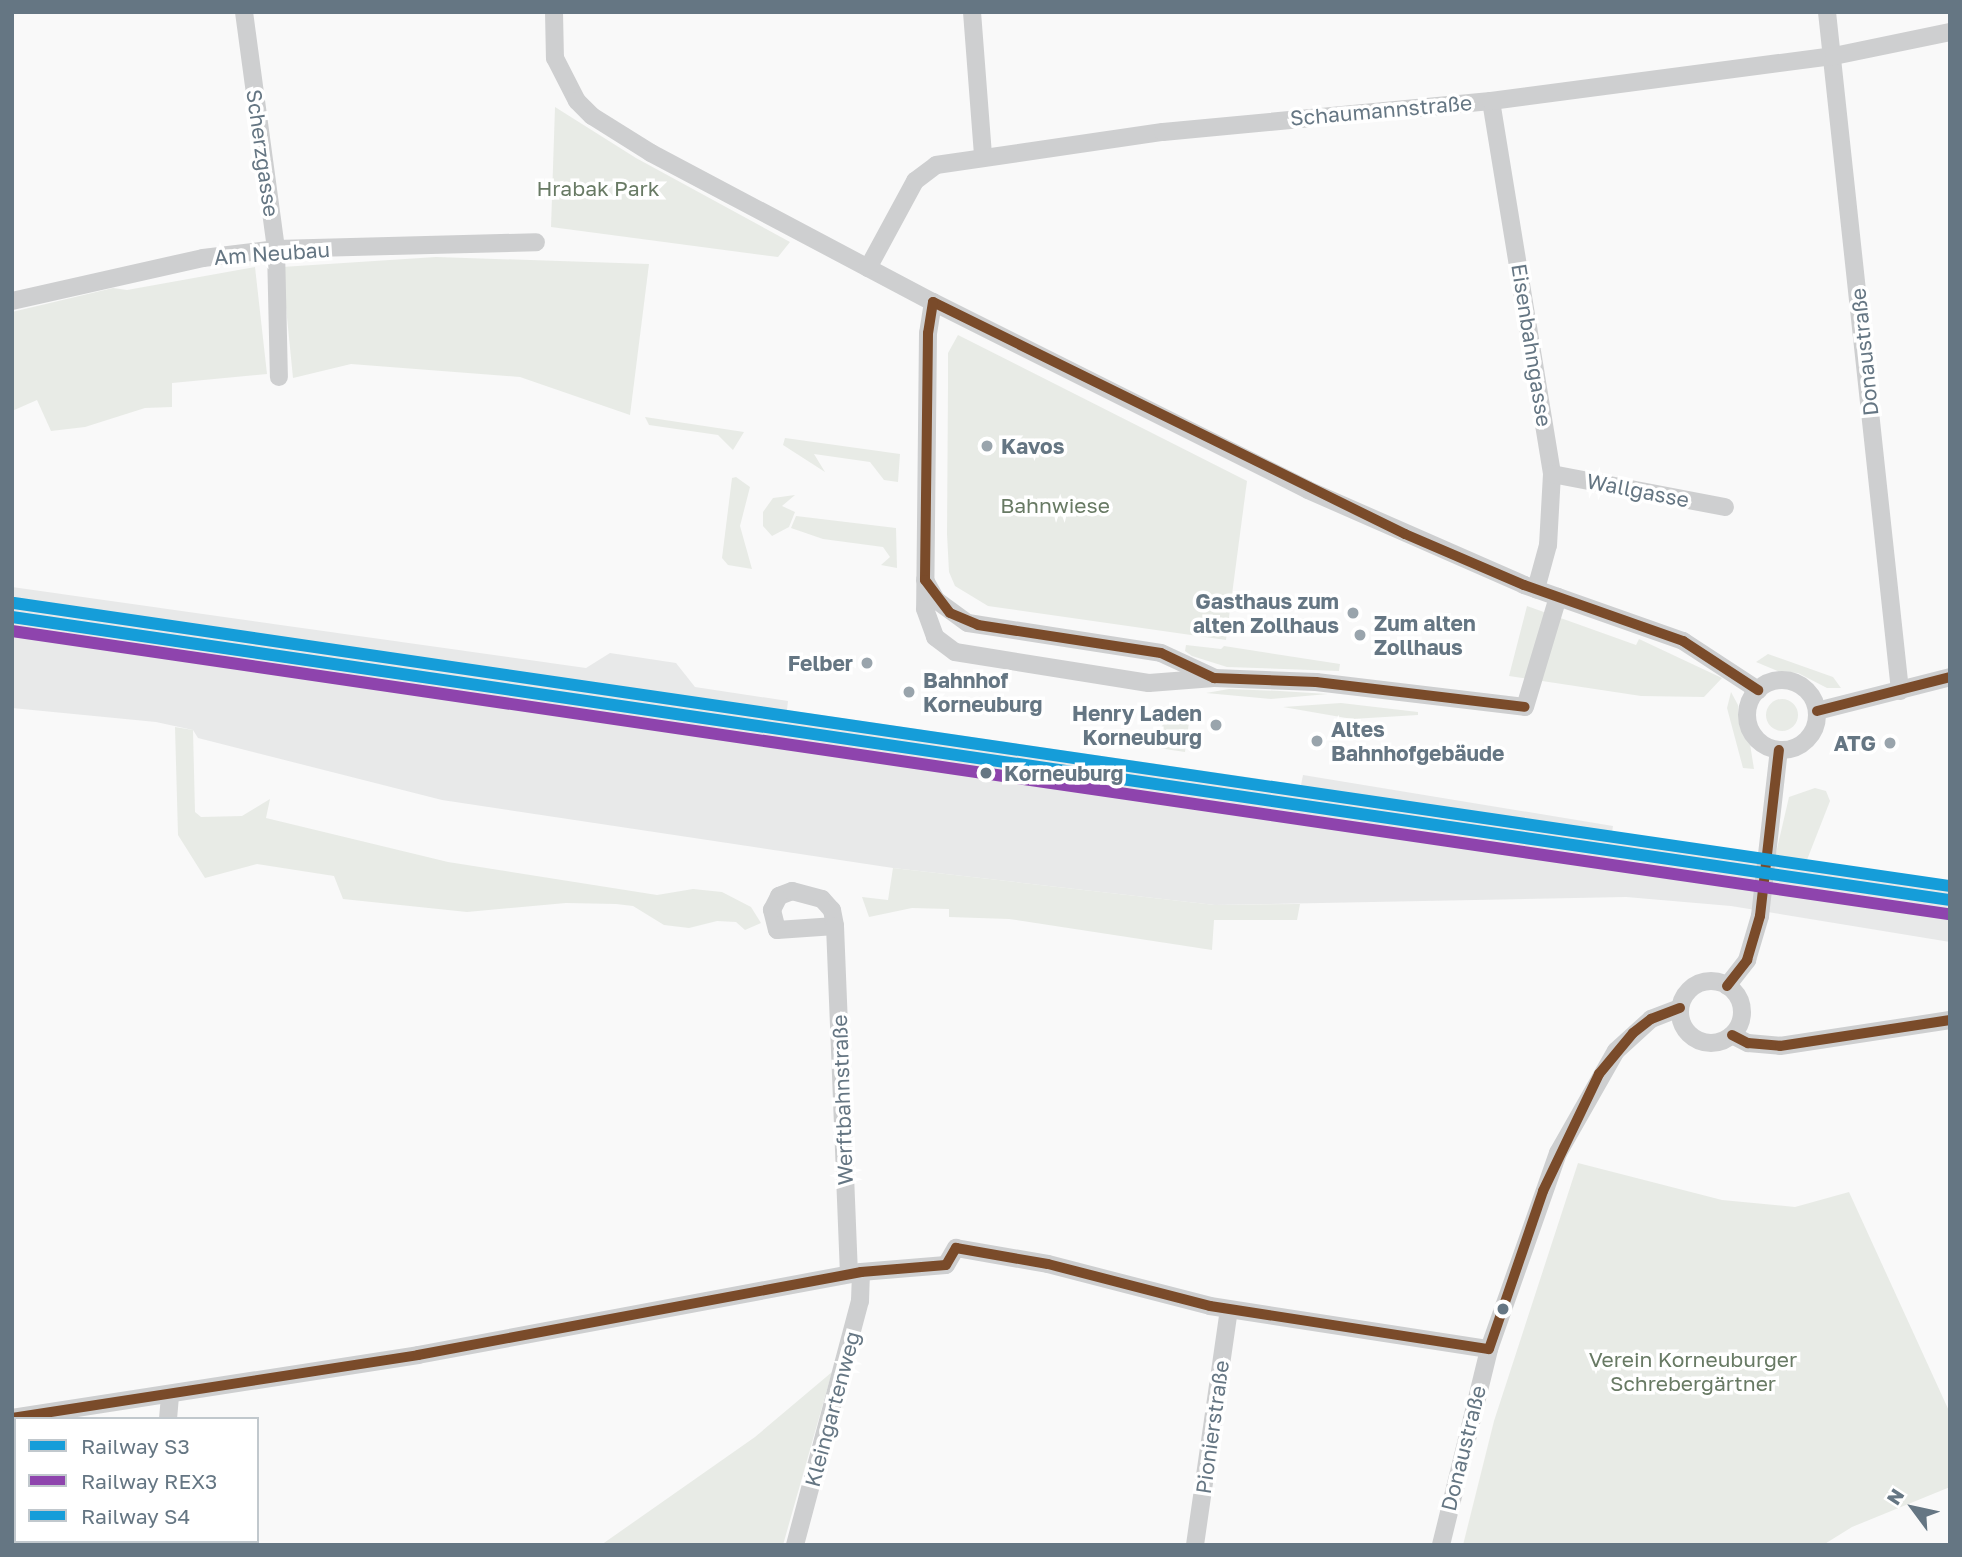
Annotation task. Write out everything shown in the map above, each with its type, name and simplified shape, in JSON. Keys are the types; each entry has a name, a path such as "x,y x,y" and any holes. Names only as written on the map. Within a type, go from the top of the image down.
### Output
{"street":[{"name":"Scherzgasse","path":"244,12 276,249 279,377"},
{"path":"554,12 555,58 577,101 592,116 800,232 933,302 1308,490 1536,589 1683,641 1758,690"},
{"path":"972,12 983,156"},
{"name":"Donaustraße","path":"1828,12 1900,691"},
{"name":"Schaumannstraße","path":"868,268 915,181 936,165 983,156 1281,118 1491,101 1834,56 1950,32"},
{"name":"Eisenbahngasse","path":"1491,101 1552,474 1548,545 1536,589"},
{"name":"Am Neubau","path":"12,302 190,261 276,249 536,242"},
{"path":"933,302 928,332 925,580 930,630 955,652 1149,683 1214,678 1316,682 1525,707 1558,597"},
{"name":"Wallgasse","path":"1552,474 1725,507"},
{"path":"925,580 943,606 968,622 1161,653 1214,678"},
{"path":"1818,710 1950,677"},
{"path":"1774,681 1794,682 1810,692 1818,710 1809,738 1795,748 1779,750 1763,745 1751,731 1748,706 1758,690 1774,681"},
{"path":"1680,1007 1685,1030 1697,1040 1712,1043 1732,1035 1742,1013 1738,998 1727,986 1747,960 1760,916 1779,750"},
{"path":"786,891 828,903 835,926 777,930 772,910 786,891"},
{"name":"Werftbahnstraße","path":"835,926 855,1273"},
{"name":"Donaustraße","path":"1441,1545 1489,1349 1543,1191 1599,1074 1633,1033 1651,1018 1680,1007 1690,990 1699,984 1727,986"},
{"path":"1732,1035 1748,1044 1780,1046 1950,1020"},
{"path":"19,1417 170,1396 418,1355 855,1273 946,1265 956,1248 1048,1264 1229,1309 1489,1349"},
{"name":"Kleingartenweg","path":"796,1545 860,1301 855,1273"},
{"name":"Pionierstraße","path":"1195,1545 1229,1309"},
{"path":"168,1417 170,1396"}],"shaded area":[{"path":"12,587 586,668 610,653 676,663 695,687 788,701 787,710 1301,785 1303,775 1613,826 1611,839 1950,891 1950,942 1731,906 1626,897 1215,905 893,868 442,800 198,738 193,730 156,722 12,708"}],"green space":[{"name":"Hrabak Park","path":"555,107 636,158 790,242 778,257 551,227"},
{"path":"436,257 649,264 630,415 520,377 351,364 293,378 282,267"},
{"path":"255,267 267,374 172,383 172,407 145,408 85,427 51,431 37,400 12,411 12,312 113,288 127,290"},
{"name":"Bahnwiese","path":"958,335 1247,481 1226,640 988,606 955,586 949,572 947,534 948,353"},
{"path":"645,417 744,432 733,450 718,435 649,425"},
{"path":"785,438 900,454 898,482 884,480 870,462 814,454 825,472 783,445"},
{"path":"736,477 750,487 740,526 752,569 728,565 722,558 732,478"},
{"path":"795,495 782,506 795,512 789,527 772,536 763,526 763,512 773,498"},
{"path":"796,516 896,528 897,568 881,565 890,557 883,547 823,539 791,528"},
{"path":"1527,606 1636,645 1639,639 1722,678 1704,697 1641,696 1509,676"},
{"path":"1186,645 1221,649 1224,646 1340,664 1339,671 1227,667 1192,656 1185,651"},
{"path":"1768,654 1833,677 1841,688 1827,688 1798,673 1780,672 1756,662"},
{"path":"1229,689 1328,694 1271,699 1206,693"},
{"path":"1731,692 1738,705 1740,727 1750,744 1754,769 1743,768 1727,708"},
{"path":"1782,699 1793,704 1798,715 1793,726 1782,731 1771,726 1766,715 1771,704"},
{"path":"1341,703 1418,712 1418,715 1352,719 1283,707"},
{"path":"1179,706 1191,707 1185,752 1145,746"},
{"path":"175,727 193,730 195,812 201,817 242,816 270,799 266,818 448,862 657,895 693,889 722,892 751,907 761,923 745,930 736,922 717,921 689,928 664,925 633,906 616,904 566,903 467,912 343,899 334,876 257,864 205,878 178,835"},
{"path":"1815,788 1826,791 1830,801 1803,870 1773,866 1789,797"},
{"path":"893,868 1215,905 1300,904 1297,920 1214,920 1212,950 1009,919 949,917 949,909 912,908 869,917 862,897 888,900"},
{"name":"Verein Korneuburger Schrebergärtner","path":"1578,1163 1722,1200 1795,1207 1849,1192 1950,1413 1950,1487 1852,1527 1823,1545 1463,1545 1494,1421"},
{"path":"832,1372 783,1545 601,1545 755,1437"}],"rail line":[{"name":"S4","path":"14,603 1950,886"},
{"name":"S3","path":"12,617 1950,900"},
{"name":"REX3","path":"12,631 1948,914"}],"transit line":[{"path":"933,302 1405,534 1524,585 1683,641 1758,690"},
{"path":"933,302 928,333 925,580 950,613 978,625 1161,653 1214,678 1316,682 1525,707"},
{"path":"1817,711 1950,677"},
{"path":"1727,986 1747,960 1760,916 1779,750"},
{"path":"1489,1349 1543,1191 1599,1074 1633,1033 1651,1019 1680,1008"},
{"path":"1732,1035 1748,1043 1780,1046 1950,1020"},
{"path":"18,1417 418,1355 861,1272 946,1265 956,1248 1048,1264 1210,1306 1489,1349"}],"place":[{"name":"Kavos","path":"987,446"},
{"name":"Gasthaus zum alten Zollhaus","path":"1353,613"},
{"name":"Zum alten Zollhaus","path":"1360,635"},
{"name":"Felber","path":"867,663"},
{"name":"Bahnhof Korneuburg","path":"909,692"},
{"name":"Henry Laden Korneuburg","path":"1216,725"},
{"name":"Altes Bahnhofgebäude","path":"1317,741"},
{"name":"ATG","path":"1890,743"},
{"name":"Korneuburg","path":"986,773"}]}
